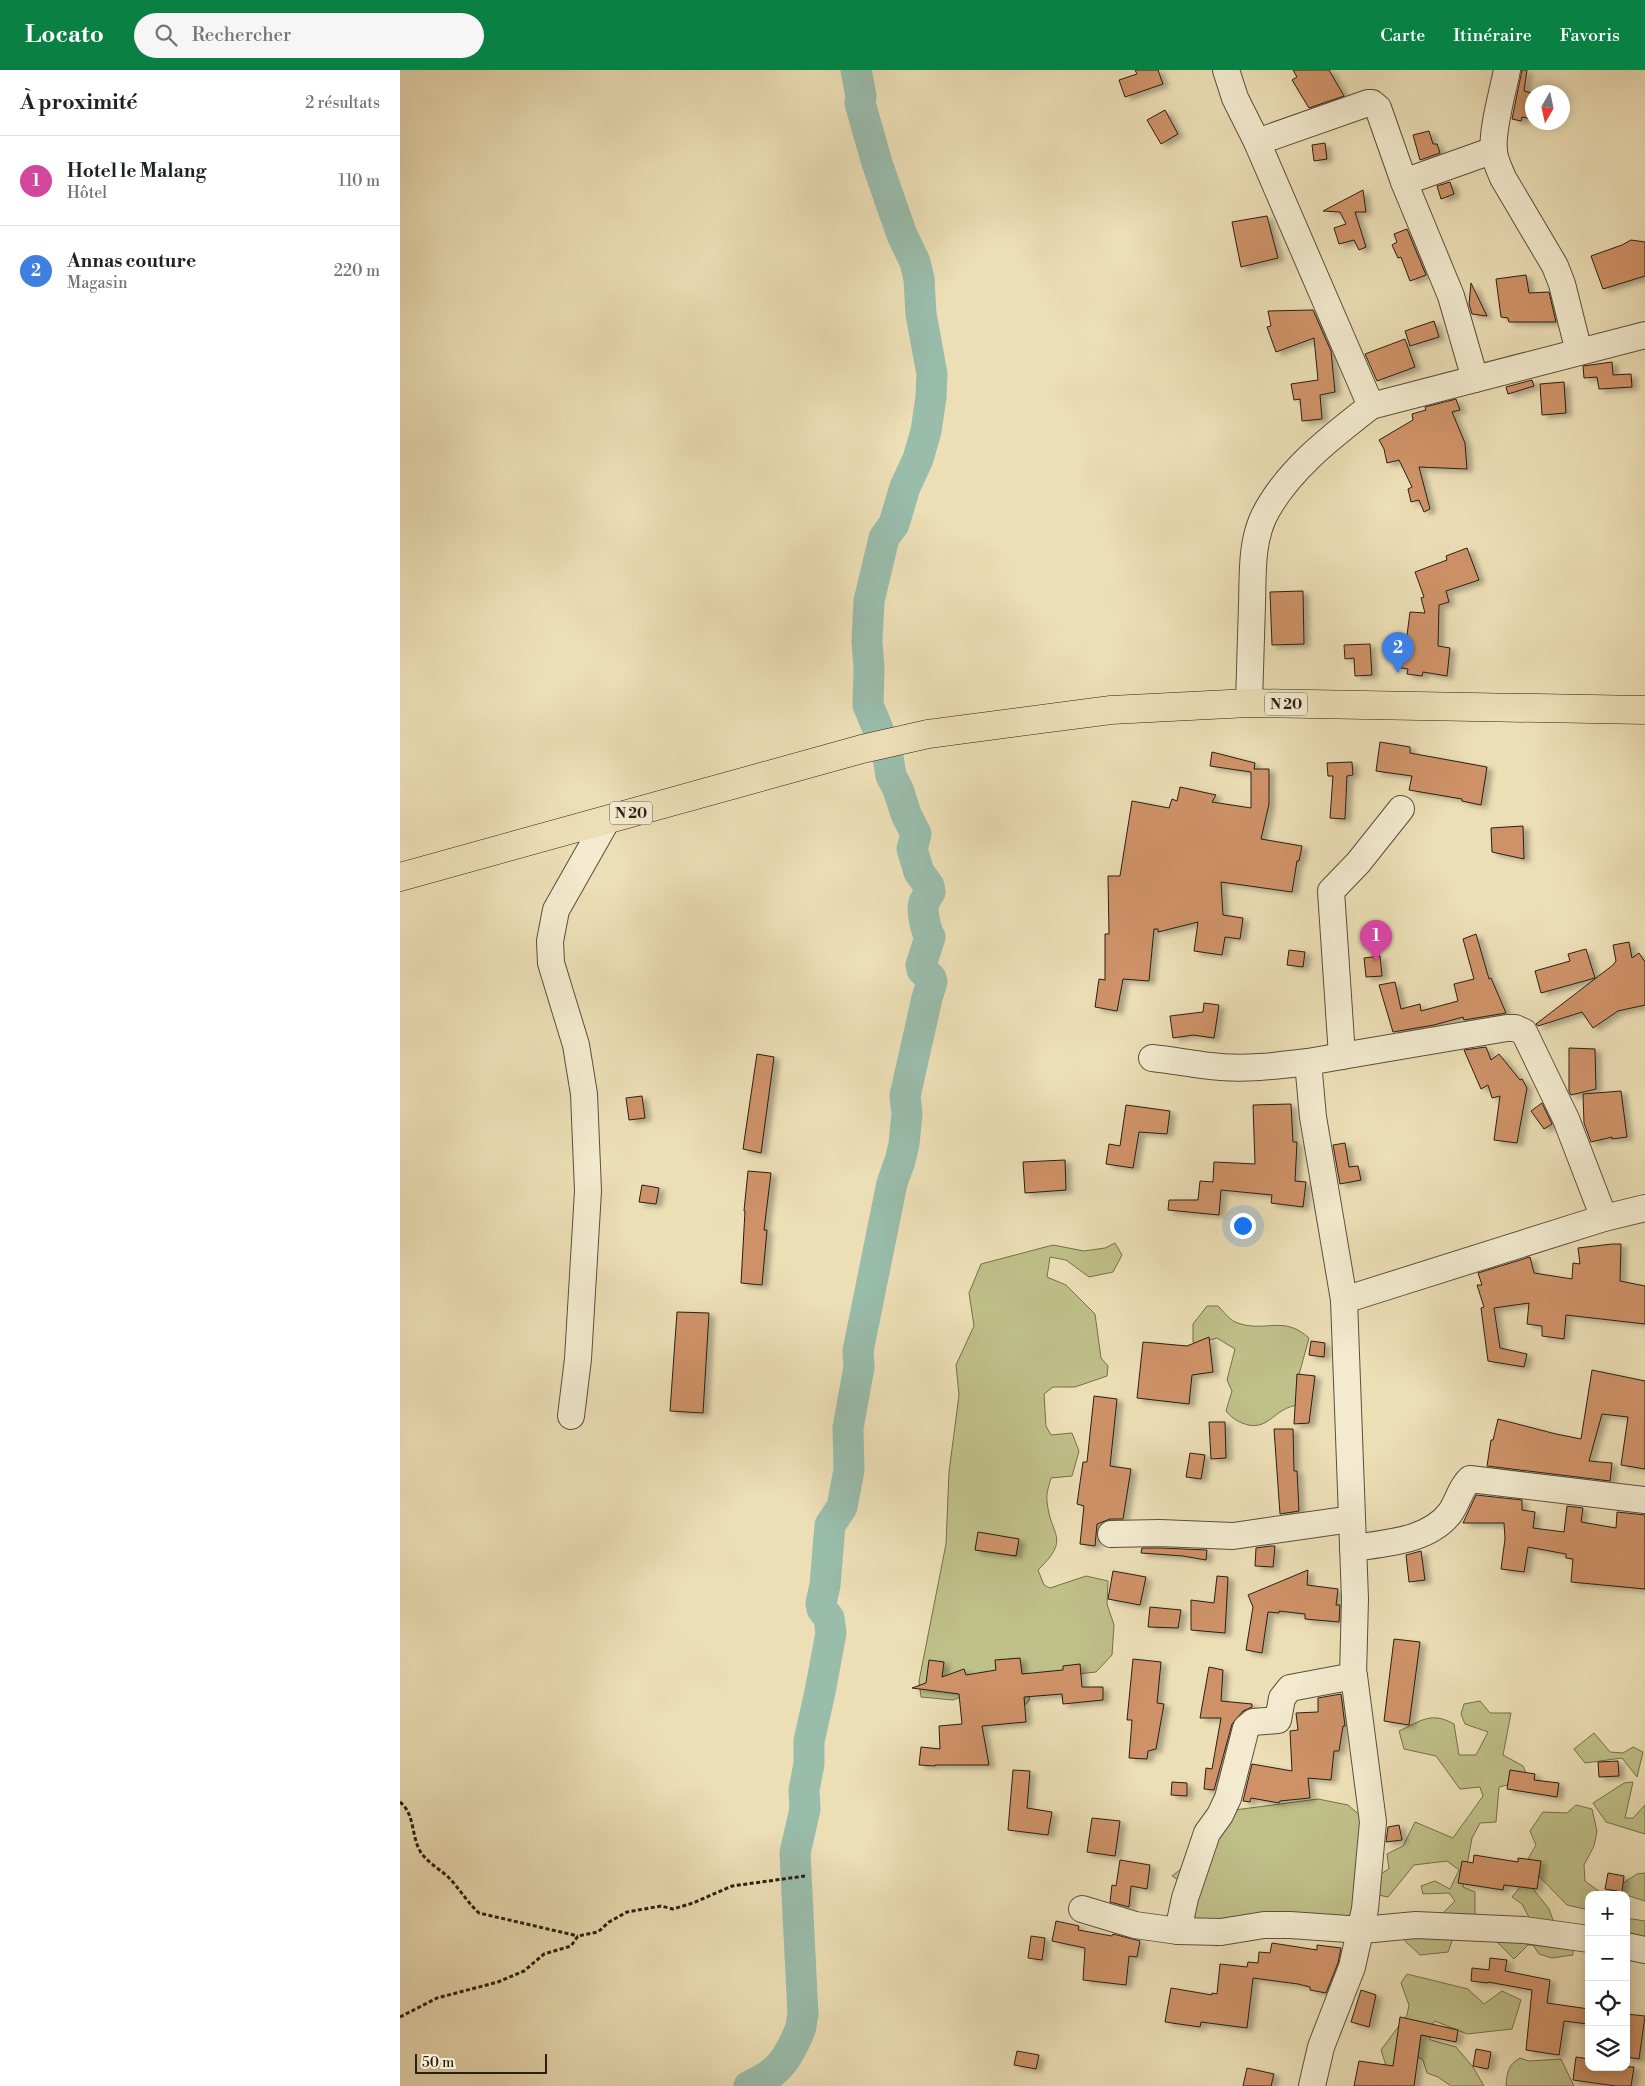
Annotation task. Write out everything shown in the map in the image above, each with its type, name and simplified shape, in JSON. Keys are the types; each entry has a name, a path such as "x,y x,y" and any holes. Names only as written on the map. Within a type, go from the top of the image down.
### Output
{"highway":[{"name":"N 20","path":"402,878 862,749 928,734 1111,710 1249,703 1645,710"}],"street":[{"path":"1226,70 1236,98 1257,142 1371,406"},
{"path":"1507,70 1499,107 1494,150 1503,178 1555,266 1562,284 1579,352"},
{"path":"1257,142 1368,103 1372,103 1378,108 1404,182 1451,296 1475,379"},
{"path":"1404,182 1494,150"},
{"path":"1249,703 1254,547 1263,519 1274,498 1293,475 1336,434 1371,406 1645,335"},
{"path":"1342,1056 1331,891 1358,863 1401,809"},
{"path":"571,1416 578,1359 588,1191 585,1102 576,1046 551,963 550,940 556,910 607,820"},
{"path":"1152,1058 1212,1066 1276,1066 1515,1028 1524,1032 1566,1119 1604,1218"},
{"path":"1308,1062 1313,1117 1344,1300 1355,1600 1352,1676 1354,1676 1370,1786 1373,1822 1362,1930 1352,1967 1321,2047 1312,2086"},
{"path":"1344,1300 1604,1218 1645,1208"},
{"path":"1353,1548 1401,1540 1424,1533 1440,1524 1451,1512 1470,1479 1645,1500"},
{"path":"1111,1534 1160,1532 1233,1536 1352,1519"},
{"path":"1178,1931 1185,1898 1207,1833 1220,1815 1228,1798 1246,1728 1253,1722 1278,1720 1282,1698 1290,1688 1354,1676"},
{"path":"1082,1909 1135,1926 1178,1931 1221,1932 1264,1925 1290,1924 1362,1930 1416,1925 1524,1930 1585,1938"},
{"path":"1630,1947 1645,1950"}],"path":[{"path":"400,1802 406,1806 411,1819 413,1835 420,1852 451,1880 468,1903 479,1913 578,1936 598,1932 609,1922 627,1912 661,1906 673,1909 694,1903 732,1886 805,1876"},
{"path":"400,2017 436,1998 498,1982 524,1971 544,1954 571,1946 578,1936"}],"green space":[{"path":"1115,1243 1122,1255 1113,1272 1089,1277 1066,1260 1050,1257 1047,1277 1066,1285 1095,1314 1101,1358 1108,1366 1107,1376 1075,1387 1053,1387 1044,1394 1046,1426 1051,1435 1072,1433 1079,1451 1072,1476 1051,1478 1047,1492 1047,1501 1057,1543 1048,1559 1038,1570 1044,1585 1050,1588 1086,1576 1108,1581 1107,1604 1114,1625 1112,1655 1096,1672 1032,1679 1029,1701 1018,1711 963,1696 953,1700 921,1697 919,1681 946,1544 949,1472 959,1395 956,1365 974,1326 969,1293 981,1264 1053,1245 1084,1251 1105,1248"},
{"path":"1207,1306 1218,1306 1235,1322 1255,1326 1291,1327 1309,1338 1297,1382 1299,1405 1283,1410 1259,1425 1242,1423 1226,1411 1232,1391 1227,1380 1235,1349 1217,1338 1196,1344 1193,1342 1193,1324"},
{"path":"1480,1701 1490,1713 1511,1713 1503,1755 1523,1766 1529,1780 1499,1787 1496,1822 1480,1823 1472,1838 1463,1887 1475,1892 1475,1914 1457,1927 1448,1952 1420,1955 1405,1941 1407,1920 1443,1913 1455,1901 1449,1893 1423,1894 1421,1886 1435,1881 1450,1889 1459,1870 1447,1861 1414,1865 1388,1897 1378,1895 1377,1876 1389,1869 1387,1854 1403,1846 1415,1822 1453,1838 1483,1796 1480,1787 1460,1789 1436,1756 1404,1749 1399,1731 1426,1719 1439,1718 1446,1720 1454,1724 1459,1755 1476,1755 1488,1732 1465,1724 1461,1714 1464,1704"},
{"path":"1594,1733 1610,1752 1623,1753 1633,1747 1643,1752 1637,1777 1622,1758 1585,1763 1574,1749"},
{"path":"1633,1782 1625,1818 1633,1818 1645,1805 1645,1834 1606,1822 1593,1803 1624,1783"},
{"path":"1318,1799 1348,1805 1370,1824 1369,1931 1262,1930 1216,1946 1191,1927 1184,1884 1172,1876 1196,1857 1212,1813"},
{"path":"1576,1805 1592,1809 1597,1831 1594,1846 1584,1865 1585,1881 1599,1891 1585,1891 1585,1909 1567,1905 1530,1867 1528,1859 1536,1845 1530,1831 1543,1812 1567,1813"},
{"path":"1645,1873 1645,1901 1630,1896 1630,1891 1611,1891 1637,1874"},
{"path":"1526,1880 1549,1909 1558,1934 1573,1950 1573,1955 1552,1958 1539,1954 1533,1945 1528,1945 1514,1959 1492,1937 1532,1923 1522,1904 1512,1897"},
{"path":"1630,1919 1645,1921 1645,1963 1630,1954"},
{"path":"1407,1974 1468,1989 1484,2004 1502,1991 1521,2000 1512,2029 1467,2034 1435,2021 1426,2031 1431,2040 1456,2047 1473,2067 1484,2086 1451,2086 1438,2077 1427,2073 1423,2060 1413,2054 1391,2081 1381,2050 1407,2015 1409,2005 1401,1983"},
{"path":"1520,2058 1529,2061 1561,2059 1574,2086 1506,2086 1509,2069"}],"building":[{"path":"1135,70 1158,70 1163,84 1125,97 1119,80 1137,74"},
{"path":"1293,70 1329,70 1344,96 1309,108 1292,80 1297,77"},
{"path":"1522,70 1527,70 1524,91 1525,118 1522,117 1521,121 1512,119"},
{"path":"1165,110 1178,134 1161,144 1147,120"},
{"path":"1429,131 1433,144 1437,144 1440,153 1420,160 1413,135"},
{"path":"1325,143 1327,159 1314,161 1312,145"},
{"path":"1450,182 1454,194 1441,199 1437,186"},
{"path":"1363,190 1366,212 1355,212 1366,247 1359,250 1354,240 1339,244 1334,228 1346,224 1340,212 1323,211"},
{"path":"1267,216 1278,258 1241,267 1232,222"},
{"path":"1407,229 1426,275 1410,281 1401,257 1398,258 1392,245 1397,242 1394,234"},
{"path":"1631,240 1645,242 1645,276 1603,289 1591,256"},
{"path":"1526,275 1529,293 1549,292 1556,322 1509,322 1508,318 1501,317 1496,279"},
{"path":"1471,283 1487,316 1472,314 1469,304"},
{"path":"1313,310 1331,351 1335,392 1320,395 1322,419 1302,421 1300,399 1294,400 1291,384 1318,380 1314,338 1276,352 1267,327 1271,326 1268,311"},
{"path":"1434,321 1439,337 1410,346 1405,331"},
{"path":"1405,339 1415,367 1377,381 1365,354"},
{"path":"1612,362 1613,375 1631,374 1632,387 1599,389 1597,377 1584,378 1583,366"},
{"path":"1532,380 1534,386 1508,394 1506,387"},
{"path":"1564,382 1566,413 1542,415 1540,384"},
{"path":"1456,399 1460,410 1452,412 1465,443 1467,469 1419,467 1430,509 1424,512 1419,500 1411,502 1408,489 1412,487 1399,460 1387,463 1384,449 1379,440 1413,420 1412,414 1426,410 1425,407"},
{"path":"1467,548 1479,580 1446,591 1449,602 1439,605 1438,646 1450,648 1447,676 1423,672 1422,676 1407,674 1408,669 1396,667 1401,642 1406,643 1410,612 1425,613 1421,598 1424,597 1415,572 1447,560 1446,556"},
{"path":"1303,591 1304,644 1272,645 1270,592"},
{"path":"1370,644 1372,675 1355,676 1354,658 1345,659 1344,645"},
{"path":"1380,742 1410,747 1410,753 1487,767 1481,805 1462,801 1462,799 1409,790 1412,776 1376,771"},
{"path":"1212,752 1255,763 1254,769 1269,769 1269,804 1261,839 1302,846 1299,861 1297,861 1292,892 1221,882 1223,915 1243,918 1240,939 1225,937 1222,955 1194,951 1198,922 1158,932 1158,929 1154,929 1149,981 1123,979 1117,1011 1095,1007 1099,979 1105,980 1105,934 1109,934 1108,876 1120,876 1132,801 1169,808 1172,799 1177,801 1180,787 1216,795 1212,802 1251,808 1251,772 1210,766"},
{"path":"1352,762 1353,775 1347,776 1345,819 1330,818 1333,776 1328,776 1327,763"},
{"path":"1523,826 1524,859 1492,852 1491,828"},
{"path":"1476,934 1489,979 1491,978 1506,1013 1464,1020 1463,1017 1434,1025 1393,1032 1379,985 1395,982 1401,1009 1420,1004 1421,1011 1458,1001 1454,984 1474,979 1463,939"},
{"path":"1629,942 1632,958 1639,953 1645,962 1645,1005 1618,1011 1593,1028 1582,1012 1538,1026 1536,1024 1613,965 1616,961 1613,945"},
{"path":"1586,949 1595,978 1541,993 1535,971 1570,961 1568,954"},
{"path":"1289,950 1305,952 1303,967 1287,965"},
{"path":"1380,956 1382,976 1366,977 1364,958"},
{"path":"1204,1003 1219,1005 1214,1038 1193,1035 1173,1038 1170,1016 1203,1012"},
{"path":"1486,1047 1491,1060 1499,1054 1520,1080 1522,1079 1527,1088 1517,1143 1494,1140 1500,1096 1492,1098 1488,1085 1481,1089 1464,1050"},
{"path":"1569,1048 1595,1049 1596,1089 1571,1095 1569,1091"},
{"path":"757,1054 774,1057 761,1153 743,1149"},
{"path":"1621,1091 1627,1137 1612,1139 1612,1137 1591,1142 1584,1123 1583,1094"},
{"path":"642,1096 645,1118 629,1120 626,1098"},
{"path":"1542,1103 1552,1124 1544,1129 1531,1111"},
{"path":"1291,1104 1293,1142 1297,1142 1295,1181 1306,1182 1303,1207 1271,1203 1272,1195 1221,1190 1219,1215 1168,1210 1169,1200 1198,1200 1200,1181 1213,1182 1214,1162 1255,1164 1253,1105"},
{"path":"1126,1105 1170,1111 1167,1134 1139,1132 1133,1168 1106,1164 1109,1144 1120,1146"},
{"path":"1345,1143 1349,1167 1358,1166 1361,1180 1340,1184 1333,1145"},
{"path":"1065,1160 1066,1190 1025,1193 1023,1162"},
{"path":"748,1171 771,1173 764,1230 767,1230 762,1285 741,1283"},
{"path":"642,1185 659,1188 656,1204 639,1202"},
{"path":"1621,1244 1620,1281 1645,1286 1645,1324 1566,1315 1564,1339 1542,1336 1542,1326 1527,1324 1529,1303 1494,1308 1500,1348 1527,1354 1524,1367 1488,1361 1481,1308 1484,1307 1477,1285 1482,1285 1478,1273 1530,1257 1534,1273 1572,1279 1573,1263 1580,1264 1578,1248"},
{"path":"677,1312 709,1313 703,1413 670,1411"},
{"path":"1209,1337 1213,1372 1192,1375 1189,1404 1137,1398 1143,1342 1187,1346"},
{"path":"1311,1341 1325,1343 1324,1357 1309,1355"},
{"path":"1592,1370 1645,1381 1645,1469 1621,1465 1628,1417 1602,1414 1589,1461 1612,1463 1610,1481 1487,1466 1491,1440 1493,1440 1498,1419 1581,1439"},
{"path":"1297,1374 1315,1376 1309,1423 1294,1424"},
{"path":"1094,1396 1117,1399 1110,1466 1131,1469 1123,1519 1110,1519 1097,1524 1095,1546 1080,1544 1084,1506 1077,1504 1083,1462 1087,1462"},
{"path":"1209,1422 1225,1422 1226,1458 1211,1459"},
{"path":"1274,1429 1293,1429 1294,1471 1297,1471 1299,1511 1280,1514"},
{"path":"1190,1453 1205,1455 1201,1479 1186,1477"},
{"path":"1476,1495 1522,1500 1522,1510 1535,1512 1533,1528 1564,1532 1567,1506 1583,1508 1581,1522 1616,1528 1617,1512 1645,1515 1645,1589 1571,1582 1573,1559 1566,1558 1566,1554 1528,1547 1524,1572 1501,1569 1505,1539 1504,1523 1463,1523"},
{"path":"978,1532 1019,1539 1016,1556 975,1550"},
{"path":"1275,1546 1273,1567 1255,1566 1256,1548"},
{"path":"1142,1548 1207,1550 1206,1560 1183,1556 1141,1553"},
{"path":"1421,1551 1425,1580 1409,1582 1406,1555"},
{"path":"1308,1570 1307,1585 1338,1589 1336,1605 1340,1605 1339,1622 1305,1619 1305,1614 1279,1611 1279,1613 1268,1612 1262,1653 1246,1650 1253,1607 1248,1595"},
{"path":"1113,1571 1146,1577 1140,1605 1108,1599"},
{"path":"1217,1576 1228,1577 1225,1633 1191,1630 1191,1600 1214,1603"},
{"path":"1150,1607 1181,1610 1178,1628 1148,1627"},
{"path":"1394,1639 1420,1642 1409,1725 1384,1721"},
{"path":"1020,1658 1022,1674 1063,1670 1063,1666 1080,1664 1082,1687 1103,1687 1103,1700 1063,1704 1062,1694 1024,1697 1026,1722 982,1726 989,1765 919,1765 921,1747 940,1749 939,1726 962,1724 959,1694 912,1688 926,1683 929,1660 944,1662 942,1677 964,1669 966,1675 996,1670 995,1660"},
{"path":"1133,1659 1161,1662 1157,1703 1164,1704 1156,1749 1148,1751 1147,1759 1129,1758 1132,1720 1127,1720"},
{"path":"1209,1667 1223,1670 1221,1701 1252,1704 1252,1707 1243,1711 1232,1724 1214,1790 1204,1789 1206,1768 1212,1769 1221,1718 1200,1718"},
{"path":"1341,1694 1345,1726 1343,1726 1339,1751 1334,1751 1331,1780 1308,1778 1310,1798 1280,1801 1279,1803 1251,1798 1250,1802 1243,1801 1252,1764 1292,1771 1290,1731 1298,1730 1296,1713 1318,1712 1318,1698"},
{"path":"1618,1761 1619,1776 1599,1777 1598,1762"},
{"path":"1013,1770 1030,1771 1027,1808 1052,1812 1048,1835 1008,1830"},
{"path":"1510,1770 1535,1774 1534,1780 1559,1783 1557,1797 1507,1789"},
{"path":"1172,1782 1187,1783 1187,1796 1171,1795"},
{"path":"1092,1818 1120,1821 1115,1856 1087,1852"},
{"path":"1399,1825 1402,1840 1386,1842 1388,1827"},
{"path":"1474,1855 1518,1862 1518,1858 1541,1861 1537,1889 1504,1885 1503,1890 1458,1883 1462,1861 1473,1863"},
{"path":"1120,1860 1150,1865 1147,1889 1131,1886 1129,1907 1110,1902 1112,1885 1116,1886"},
{"path":"1608,1873 1624,1876 1622,1891 1605,1889"},
{"path":"1056,1921 1079,1926 1078,1930 1112,1936 1113,1934 1140,1941 1137,1957 1129,1956 1126,1985 1083,1980 1085,1948 1052,1941"},
{"path":"1031,1936 1045,1938 1042,1960 1028,1958"},
{"path":"1272,1943 1317,1950 1317,1945 1341,1948 1338,1963 1326,1993 1310,1990 1310,1987 1298,1984 1253,1978 1247,2028 1201,2022 1200,2027 1165,2022 1171,1988 1212,1995 1212,1993 1217,1994 1220,1964 1247,1967 1248,1962 1258,1963 1259,1952 1270,1953"},
{"path":"1490,1958 1507,1960 1505,1971 1550,1980 1547,2003 1585,2008 1585,2024 1564,2021 1559,2055 1526,2050 1532,1990 1471,1981 1472,1968 1489,1970"},
{"path":"1361,1990 1376,1995 1369,2027 1351,2022"},
{"path":"1630,2014 1645,2016 1639,2059 1630,2058"},
{"path":"1400,2017 1458,2030 1456,2042 1421,2035 1414,2086 1354,2086 1359,2061 1393,2066"},
{"path":"1476,2049 1491,2052 1488,2069 1473,2066"},
{"path":"1017,2051 1039,2055 1036,2069 1014,2065"},
{"path":"1576,2057 1585,2058 1585,2071 1630,2071 1630,2067 1634,2067 1631,2086 1616,2086 1573,2080"},
{"path":"1247,2068 1274,2074 1271,2086 1243,2086"}],"waterway":[{"path":"749,2086 775,2071 791,2049 801,2028 803,2015 795,1853 805,1809 804,1790 809,1764 809,1741 831,1633 829,1618 822,1609 821,1603 825,1585 830,1525 842,1507 849,1470 848,1428 859,1367 858,1351 892,1183 904,1144 907,1114 905,1096 932,982 931,978 922,970 921,965 930,937 923,910 924,902 930,892 929,886 919,872 912,849 916,834 891,776 887,751 868,705 869,669 867,641 869,601 884,538 894,524 905,487 918,459 926,431 932,374 921,314 919,279 915,262 902,235 877,163 860,103 861,96 856,70"}],"place":[{"name":"Annas couture","path":"1398,673"},
{"name":"Hotel le Malang","path":"1376,961"}]}
